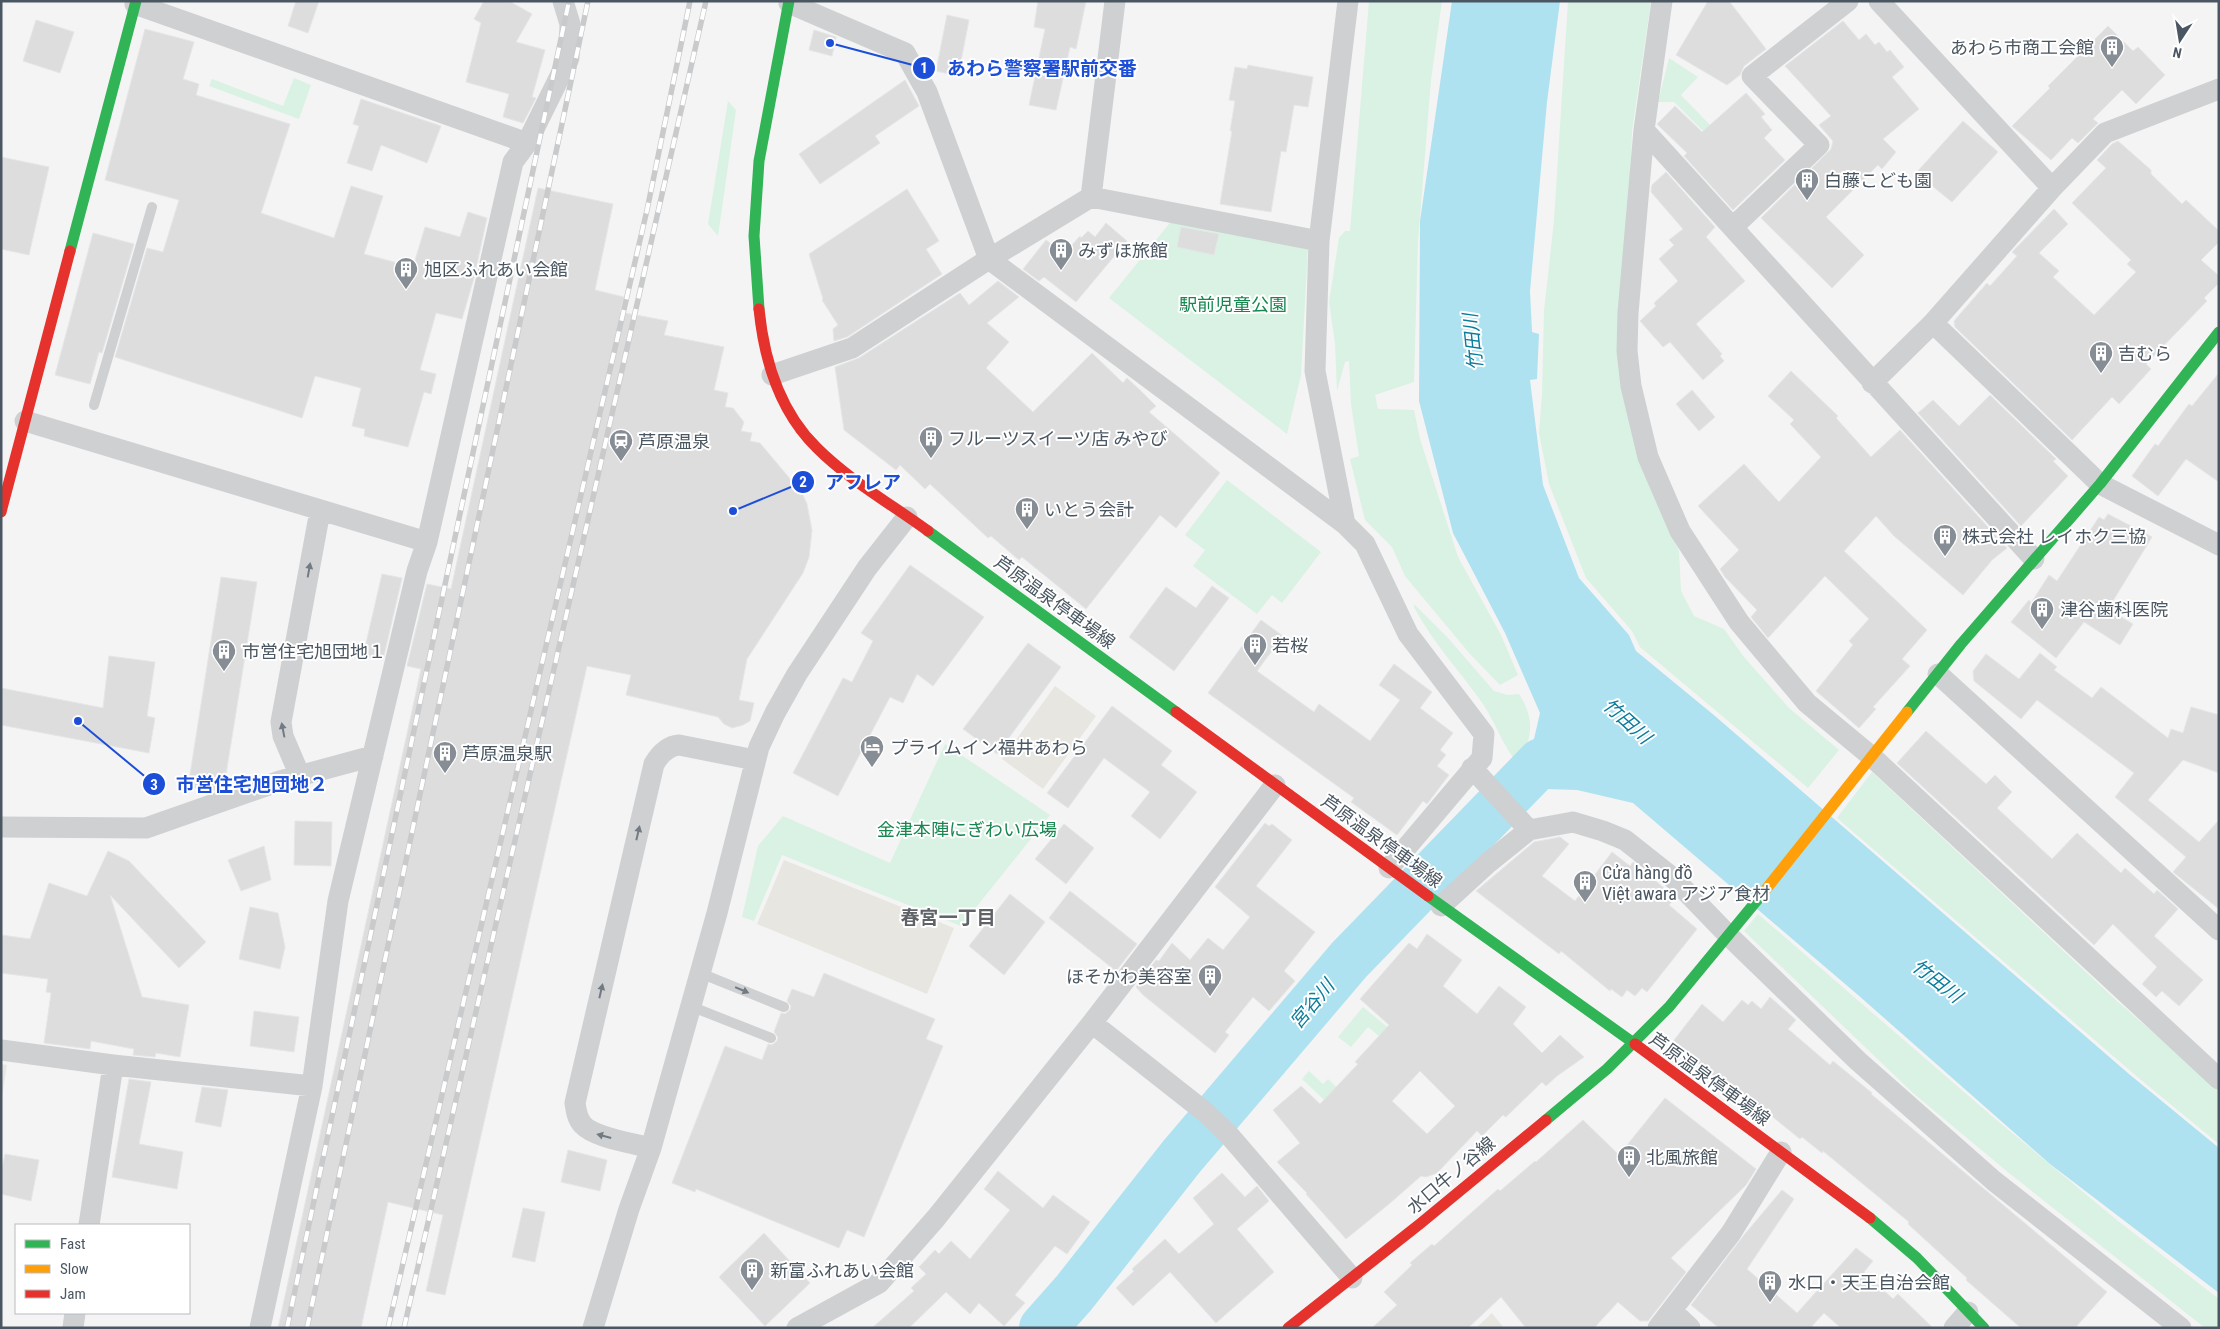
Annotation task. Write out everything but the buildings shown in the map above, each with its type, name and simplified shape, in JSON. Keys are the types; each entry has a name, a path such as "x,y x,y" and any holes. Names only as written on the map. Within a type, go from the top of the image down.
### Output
{"main road":[{"path":"1,512 134,2"},
{"name":"芦原温泉停車場線","path":"789,2 759,161 754,236 761,328 772,375 784,404 802,432 817,448 848,474 1633,1045 1670,1069 1861,1211 1910,1252 1961,1320 1984,1328"},
{"name":"水口牛ノ谷線","path":"1298,1325 1633,1045 1729,936 1938,674 2100,484 2219,332"}],"street":[{"path":"260,1328 312,1086 338,901 417,571 427,542 513,162 527,143 569,58 570,24 563,1"},
{"path":"1091,197 1115,1"},
{"path":"1345,524 1315,371 1319,241 1348,1"},
{"path":"1662,1 1644,130 1629,303 1627,352 1631,386 1648,457 1680,531 1739,622 1807,703 1866,762 2219,1079"},
{"path":"1734,226 1819,145 1752,76 1848,1"},
{"path":"1879,1 2052,188"},
{"path":"134,2 527,143"},
{"path":"789,2 905,53 927,92 989,259 1345,524 1365,544 1408,634 1484,734 1482,758 1472,768 1396,873"},
{"path":"1872,382 1933,323 2052,188 2105,133 2219,89"},
{"path":"1644,130 1734,226 1872,382 2034,560"},
{"path":"772,375 852,348 989,259 1091,197 1319,241"},
{"path":"1933,323 2100,484 2219,545"},
{"path":"25,421 427,542"},
{"path":"300,776 283,736 281,722 320,511"},
{"path":"593,1328 629,1209 651,1148 700,973 755,760 768,726 797,674 867,568 907,517"},
{"path":"1938,674 2217,925"},
{"path":"651,1148 594,1133 582,1125 574,1103 654,764 664,751 679,744 755,760"},
{"path":"1,827 146,828 300,776 373,756"},
{"path":"1472,768 1529,830"},
{"path":"797,1328 879,1283 936,1218 1092,1023 1275,785"},
{"path":"1442,906 1488,863 1529,830 1573,822 1625,840 1674,878 1729,936 1858,1061 1987,1175 2181,1328"},
{"path":"1092,1023 1205,1112 1229,1135 1352,1278"},
{"path":"1,1050 113,1065 312,1086"},
{"path":"88,1224 113,1065"},
{"path":"1658,1328 1731,1234 1781,1152"},
{"path":"1672,1312 1690,1328"},
{"path":"73,1328 75,1314"}],"lane":[{"path":"94,404 152,206"},
{"path":"700,973 784,1008"},
{"path":"690,1006 771,1038"}],"green space":[{"path":"1369,1 1442,1 1431,80 1418,241 1414,382 1375,395 1378,409 1414,410 1420,439 1458,557 1501,635 1518,675 1500,685 1470,654 1405,576 1392,547 1365,520 1350,459 1359,456 1351,404 1349,361 1345,362 1337,391 1335,343 1329,302 1339,238 1345,231 1350,231"},
{"path":"1568,1 1651,1 1632,131 1627,254 1634,439 1679,551 1681,591 1694,616 1724,629 1744,657 1789,708 1839,750 1808,788 1640,647 1632,631 1586,578 1549,484 1539,433 1544,311 1554,221"},
{"path":"1669,58 1698,77 1681,95 1711,126 1704,132 1674,102 1658,102"},
{"path":"294,78 311,85 299,119 209,86 212,79 283,106"},
{"path":"728,101 736,110 718,236 708,224"},
{"name":"駅前児童公園","path":"1173,219 1308,247 1301,375 1287,434 1109,298"},
{"path":"1227,480 1321,552 1282,603 1272,595 1257,614 1193,566 1205,550 1185,535"},
{"path":"1414,604 1448,638 1494,691 1508,695 1519,694 1528,712 1530,729 1527,746 1518,764 1508,750 1483,704 1429,632"},
{"name":"金津本陣にぎわい広場","path":"945,744 1050,815 961,926 782,855 754,921 742,917 758,846 783,816 890,863"},
{"path":"1872,772 2118,1002 2219,1089 2219,1144 2141,1080 1837,818"},
{"path":"1758,914 1993,1117 2118,1221 2219,1299 2219,1328 2205,1328 2009,1173 1913,1093 1744,931"},
{"path":"1363,1007 1431,1063 1423,1072 1368,1027 1351,1047 1338,1037"},
{"path":"1309,1071 1323,1084 1328,1079 1350,1100 1338,1113 1302,1079"}],"sand":[{"path":"1055,686 1096,716 1043,789 1002,759"},
{"path":"784,860 954,928 927,994 757,924"},
{"path":"1,1064 7,1065 1,1103"},
{"path":"1492,1313 1504,1328 1476,1328"}],"water":[{"name":"竹田川","path":"1452,1 1560,1 1547,102 1530,291 1532,332 1539,334 1537,379 1530,380 1543,485 1579,578 1629,635 1636,651 1715,716 2129,1074 2219,1148 2219,1293 2050,1164 1858,995 1633,803 1577,790 1546,789 1518,801 1505,787 1526,765 1540,713 1505,633 1453,533 1419,401 1420,221"}],"waterway":[{"name":"宮谷川","path":"1043,1328 1074,1293 1182,1156 1349,960 1541,762"}],"railway":[{"path":"287,1328 569,1"},
{"path":"307,1328 588,1"},
{"path":"388,1328 647,210 690,1"},
{"path":"404,1328 706,1"}],"traffic: fast":[{"path":"70,251 136,1"},
{"path":"759,309 754,236 759,161 789,1"},
{"path":"1907,712 1961,644 2100,484 2219,332"},
{"path":"928,531 1176,712"},
{"path":"1546,1120 1607,1069 1669,1007 1763,893"},
{"path":"1428,896 1635,1044"},
{"path":"1870,1218 1917,1258 1984,1328"}],"traffic: slow":[{"path":"1763,893 1907,712"}],"traffic: jam":[{"path":"1,512 70,251"},
{"path":"759,309 765,347 776,384 793,418 804,434 829,460 843,471 928,531"},
{"path":"1176,712 1428,896"},
{"path":"1635,1044 1870,1218"},
{"path":"1288,1328 1421,1223 1546,1120"}],"place":[{"name":"あわら警察署駅前交番","path":"830,43"},
{"name":"あわら市商工会館","path":"2112,68"},
{"name":"白藤こども園","path":"1807,201"},
{"name":"みずほ旅館","path":"1061,271"},
{"name":"旭区ふれあい会館","path":"406,290"},
{"name":"吉むら","path":"2101,374"},
{"name":"フルーツスイーツ店 みやび","path":"931,459"},
{"name":"芦原温泉","path":"621,462"},
{"name":"アフレア","path":"733,511"},
{"name":"いとう会計","path":"1027,530"},
{"name":"株式会社 レイホク三協","path":"1945,557"},
{"name":"津谷歯科医院","path":"2042,630"},
{"name":"若桜","path":"1255,666"},
{"name":"市営住宅旭団地１","path":"224,672"},
{"name":"市営住宅旭団地２","path":"78,721"},
{"name":"プライムイン福井あわら","path":"872,768"},
{"name":"芦原温泉駅","path":"445,774"},
{"name":"Cửa hàng đồ Việt awara アジア食材","path":"1585,903"},
{"name":"ほそかわ美容室","path":"1210,997"},
{"name":"北風旅館","path":"1629,1178"},
{"name":"新富ふれあい会館","path":"752,1291"},
{"name":"水口・天王自治会館","path":"1770,1303"}],"district":[{"name":"春宮一丁目","path":"948,917"}]}
